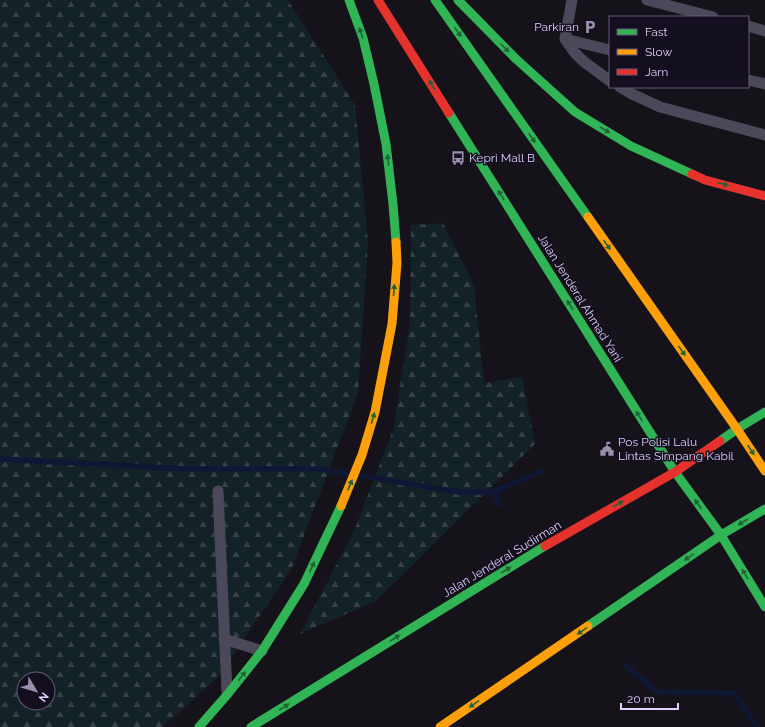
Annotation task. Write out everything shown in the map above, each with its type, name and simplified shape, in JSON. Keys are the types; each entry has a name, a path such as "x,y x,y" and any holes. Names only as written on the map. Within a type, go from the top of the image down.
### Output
{"highway":[{"path":"198,727 227,695 262,651 304,584 337,515 362,456 375,412 392,324 397,263 393,204 386,144 363,38 349,0"},
{"name":"Jalan Jenderal Ahmad Yani","path":"378,0 675,472 721,535 765,607"},
{"path":"435,0 765,472"},
{"path":"458,0 516,59 575,112 631,146 705,180 765,196"},
{"name":"Jalan Jenderal Sudirman","path":"251,727 554,540 675,472 765,412"},
{"path":"440,727 721,535 765,509"}],"lane":[{"path":"572,0 565,40 583,61 609,80"},
{"path":"647,0 709,16"},
{"path":"749,26 765,30"},
{"path":"565,40 609,50"},
{"path":"749,80 765,84"},
{"path":"622,88 660,107 765,135"},
{"path":"218,491 227,695"},
{"path":"224,639 262,651"}],"green space":[{"path":"0,0 288,0 355,105 368,242 358,393 291,570 218,677 163,727 0,727"},
{"path":"443,223 474,285 484,383 522,377 535,444 376,601 300,634 354,531 393,430 410,322 411,225"}],"waterway":[{"path":"0,459 188,469 320,469 350,474"},
{"path":"358,475 458,492 493,492 542,471"},
{"path":"493,492 501,505"},
{"path":"626,666 658,692 734,693 757,727"}],"traffic: fast":[{"path":"349,0 363,38 386,144 396,242"},
{"path":"435,0 588,217"},
{"path":"458,0 516,59 575,112 631,146 692,174"},
{"path":"449,113 675,472 721,535 765,607"},
{"path":"720,441 765,412"},
{"path":"199,727 262,651 304,584 341,506"},
{"path":"588,626 721,535 765,509"},
{"path":"251,727 545,546"}],"traffic: slow":[{"path":"588,217 765,471"},
{"path":"341,506 362,455 375,412 392,324 397,263 396,242"},
{"path":"440,727 588,626"}],"traffic: jam":[{"path":"378,0 449,113"},
{"path":"692,174 705,180 765,196"},
{"path":"545,546 675,472 720,441"}],"place":[{"name":"Parkiran","path":"590,27"},
{"name":"Kepri Mall B","path":"458,158"},
{"name":"Pos Polisi Lalu Lintas Simpang Kabil","path":"607,449"}]}
